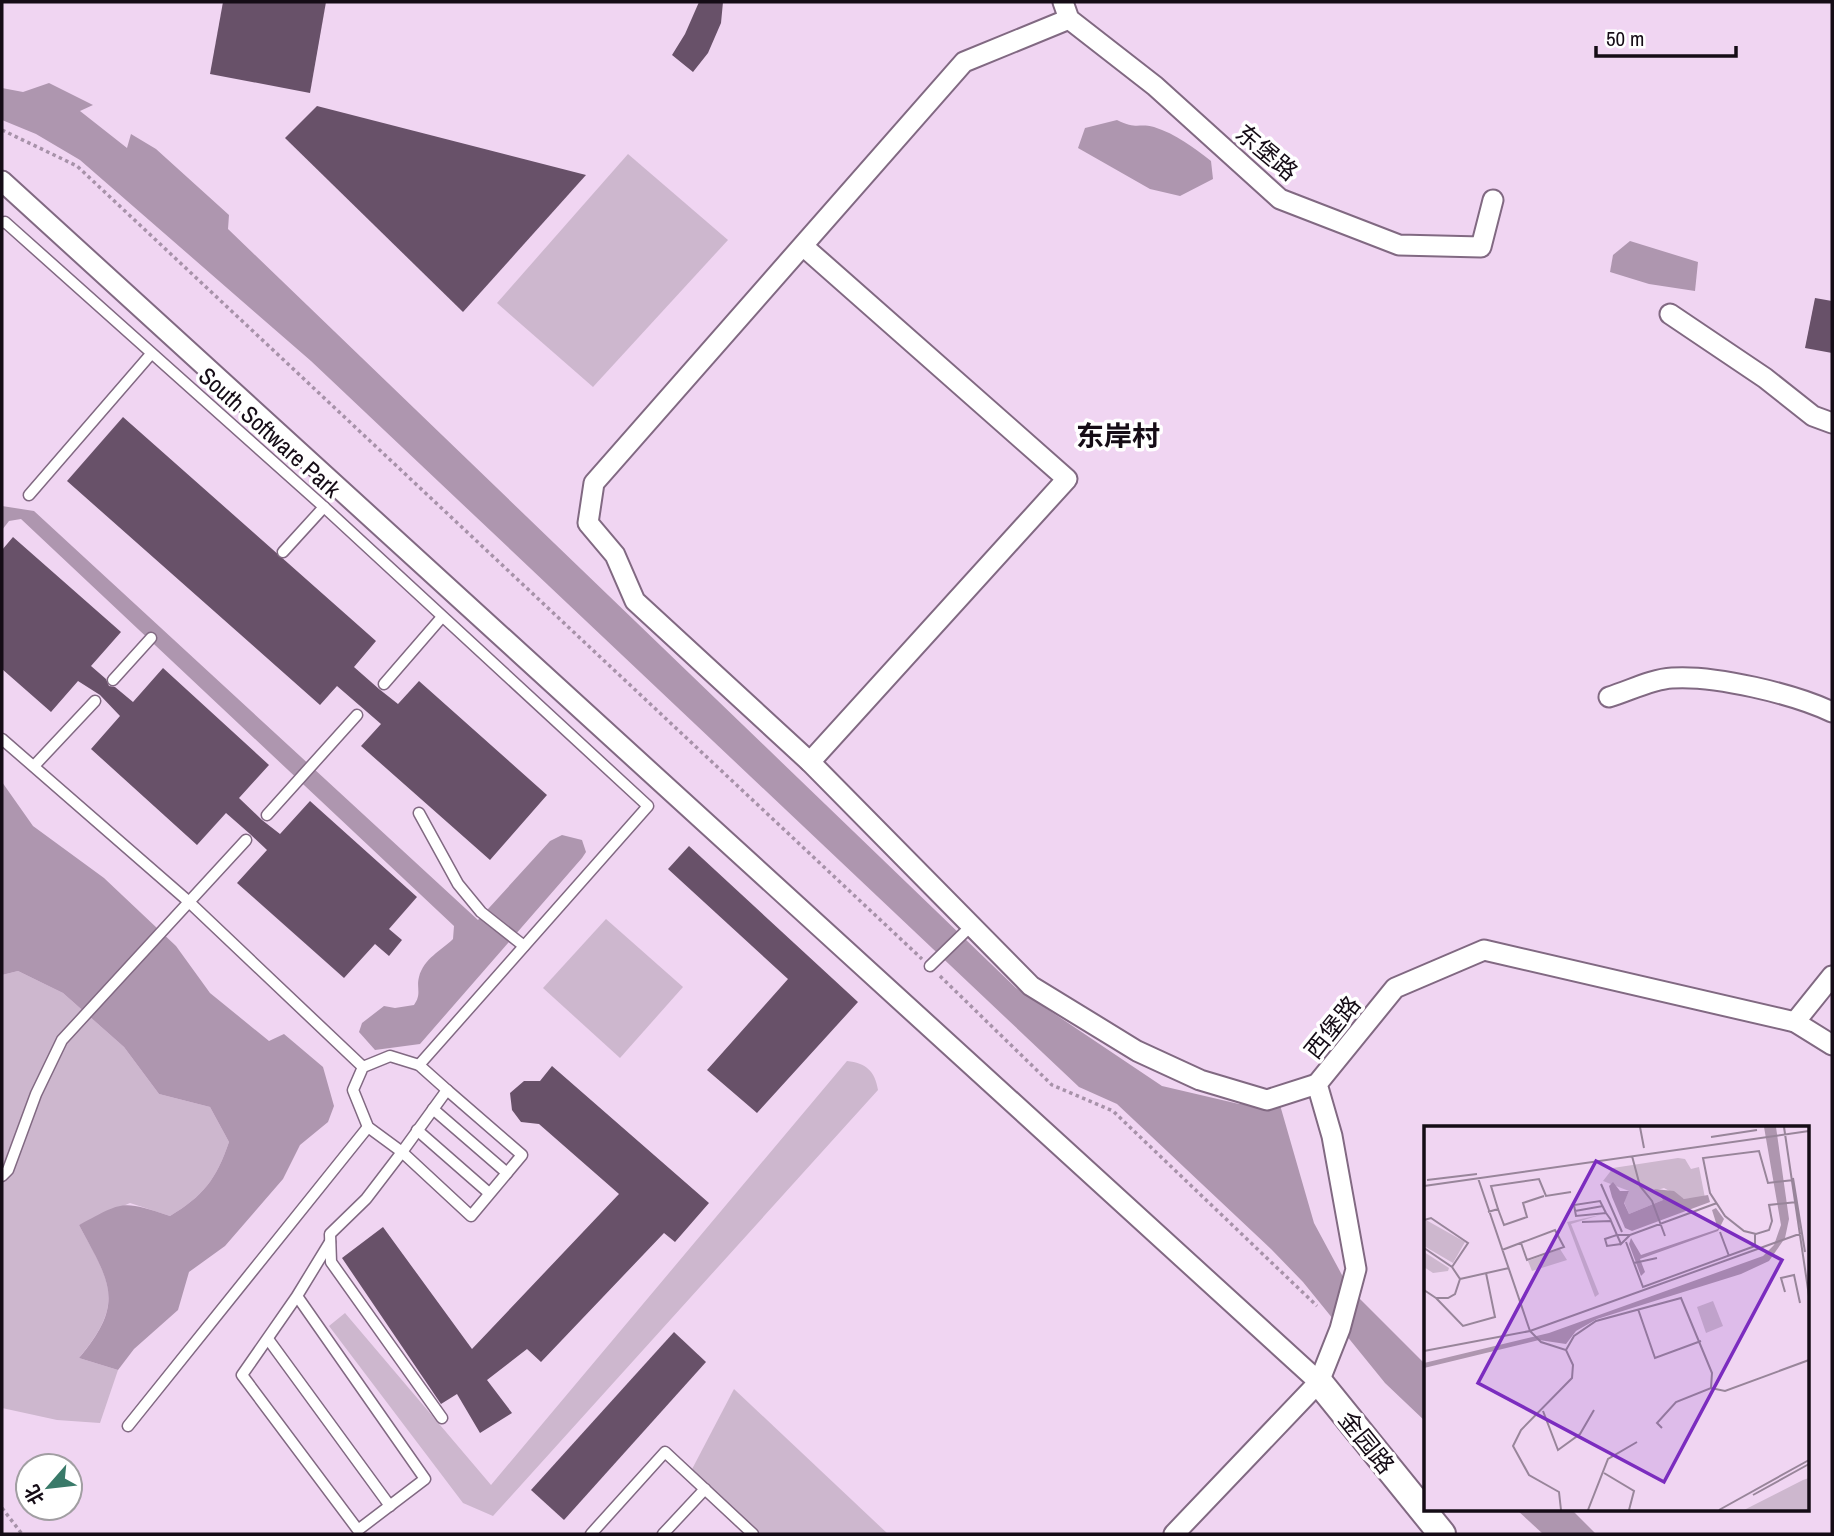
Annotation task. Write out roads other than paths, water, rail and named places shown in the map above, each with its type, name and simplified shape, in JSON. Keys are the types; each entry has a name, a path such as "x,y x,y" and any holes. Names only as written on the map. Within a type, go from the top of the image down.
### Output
{"street":[{"name":"东堡路","path":"1066,10 1280,199 1399,245 1481,247 1493,200"},
{"path":"1066,10 964,62 594,483 588,523 615,555 635,601 810,762 1031,986 1149,1057 1200,1080 1267,1100 1317,1084"},
{"path":"2,181 1319,1382"},
{"path":"803,246 1067,479 810,762"},
{"path":"1670,314 1765,378 1813,416 1832,423"},
{"path":"1609,697 1671,678 1733,684 1813,703 1832,712"},
{"name":"西堡路","path":"1174,1534 1319,1382 1340,1329 1356,1274 1332,1136 1317,1084 1395,988 1484,950 1795,1022 1832,1045"},
{"path":"1795,1022 1832,976"},
{"name":"金园路","path":"1319,1382 1424,1512"},
{"name":"金园路","path":"1424,1512 1442,1534"}],"lane":[{"name":"South Software Park","path":"2,223 324,507 648,806 521,943"},
{"path":"2,234 14,231"},
{"path":"29,495 151,354"},
{"path":"283,552 324,507"},
{"path":"384,684 442,617"},
{"path":"113,680 151,638"},
{"path":"34,766 95,701"},
{"path":"267,815 292,783 357,715"},
{"path":"2,739 188,901 363,1068"},
{"path":"419,813 444,861 481,912 521,943 419,1065"},
{"path":"2,1176 8,1170 36,1094 62,1041 246,840"},
{"path":"930,967 971,926"},
{"path":"390,1056 419,1065 522,1155 471,1216 402,1152 368,1127 353,1090 363,1068 390,1056"},
{"path":"442,1418 331,1262 330,1234 366,1199 447,1090"},
{"path":"433,1109 507,1173"},
{"path":"128,1426 368,1127"},
{"path":"417,1130 489,1193"},
{"path":"297,1296 425,1479 358,1530 242,1375 297,1296 330,1242"},
{"path":"268,1339 390,1506"},
{"path":"591,1534 665,1452 753,1534"},
{"path":"663,1534 705,1489"}],"district":[{"name":"东岸村","path":"1118,436"}]}
